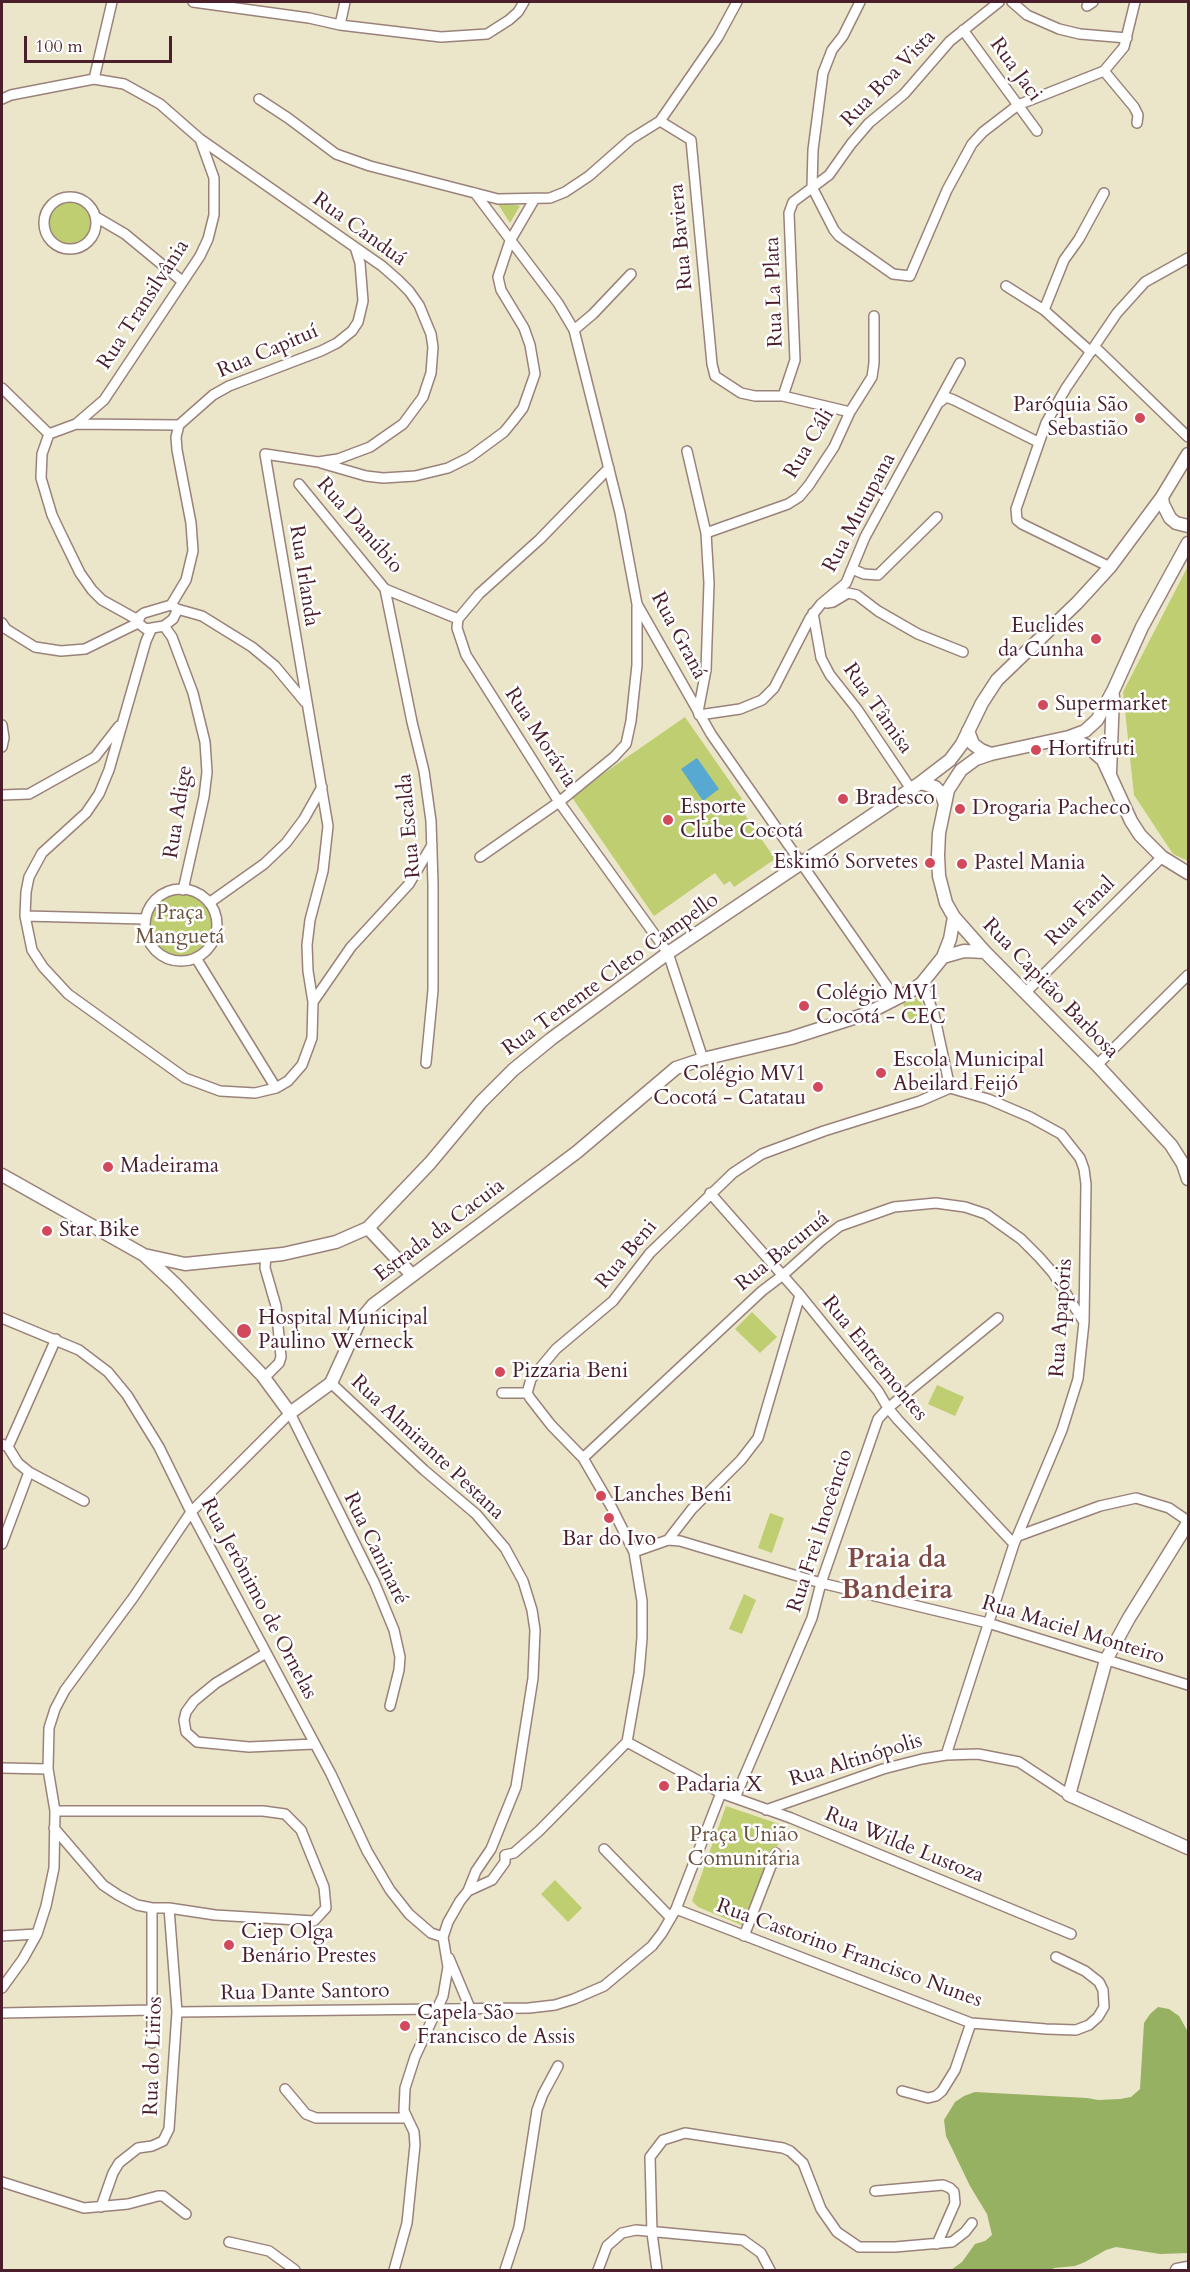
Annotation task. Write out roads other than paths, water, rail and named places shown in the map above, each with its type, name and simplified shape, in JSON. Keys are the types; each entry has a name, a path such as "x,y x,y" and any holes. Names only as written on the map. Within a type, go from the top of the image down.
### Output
{"main road":[{"path":"916,786 950,760 982,703 998,680 1077,603 1110,567 1162,497 1188,454"},
{"path":"1162,497 1170,518 1176,523 1188,526"},
{"name":"Rua Capitão Barbosa","path":"1188,543 1142,627 1101,714 1091,726 1069,737 976,759 961,770 948,790 939,833 939,876 946,903 954,917 1172,1145 1183,1164 1188,1179"},
{"path":"1110,772 1113,691"},
{"path":"968,731 973,744 991,754"},
{"path":"1069,737 1097,753 1110,772 1140,835 1162,857 1188,873"},
{"path":"916,786 935,787 941,793 945,804"},
{"name":"Rua Tenente Cleto Campello","path":"144,1255 185,1264 283,1254 336,1242 368,1228 430,1163 481,1102 513,1070 551,1039 668,953 916,786"},
{"name":"Estrada da Cacuia","path":"290,1413 331,1383 359,1322 373,1305 577,1152 676,1068 703,1059 790,1038 866,1014 896,999 922,983 943,957 950,939 954,917"},
{"path":"943,957 964,951 985,952"},
{"path":"2,1175 144,1255 175,1284 264,1378 290,1413"},
{"path":"368,1228 412,1275"},
{"path":"175,1284 176,1275 185,1264"},
{"path":"1069,1795 1106,1660 1188,1522"},
{"name":"Rua Altinópolis","path":"1069,1795 1185,1844"},
{"path":"1177,2271 1188,2268"}],"street":[{"path":"94,79 112,2"},
{"path":"193,2 309,18 340,25 441,37 487,34 509,20 524,2"},
{"path":"340,25 345,2"},
{"path":"259,99 336,154 370,166 498,199 550,198 566,192 589,176 631,139 660,121 718,37 737,2"},
{"path":"858,2 843,36 831,50 823,73 809,189 840,236 893,274 910,276 946,190 965,155 983,132 1018,105 1104,71 1124,47 1135,2"},
{"name":"Rua Boa Vista","path":"809,189 829,175 850,144 904,93 943,49 999,2"},
{"path":"1012,2 1027,15 1059,29 1080,34 1127,38"},
{"name":"Rua Jaci","path":"963,30 1037,131"},
{"path":"1104,71 1134,107 1138,115 1137,123"},
{"name":"Rua Transilvânia","path":"2,99 11,95 94,79 124,84 148,96 171,113 200,140 214,178 214,215 200,256 117,383 94,410 76,424 50,434"},
{"name":"Rua Baviera","path":"660,121 672,126 691,140 712,364 715,375 741,393 755,396 783,396 850,412"},
{"name":"Rua Canduá","path":"200,140 355,247 398,280 419,305 431,334 432,364 423,397 403,423 370,447 338,459 318,462 269,455"},
{"name":"Rua La Plata","path":"783,396 795,360 789,213 793,202 809,189"},
{"name":"Rua Graná","path":"475,193 558,303 574,330 620,513 637,604 699,713 896,999"},
{"path":"1044,310 1064,260 1079,239 1104,193"},
{"path":"96,217 96,226 89,242 73,250 55,245 45,230 47,212 52,205 68,197 77,198 86,202 96,217 125,234 182,281"},
{"path":"318,462 366,476 383,478 415,476 448,468 470,457 504,432 523,408 535,374 530,345 524,328 501,290 498,277 510,241 534,200"},
{"name":"Rua Capituí","path":"179,425 213,395 229,386 321,351 337,343 352,331 358,322 363,301 360,263 355,247"},
{"path":"1110,567 1031,530 1017,520 1016,509 1038,442 1055,407 1093,349 1118,313 1145,282 1188,258"},
{"path":"574,330 593,314 631,274"},
{"path":"1006,286 1044,310 1093,349 1188,437"},
{"name":"Rua Cáli","path":"706,533 775,509 799,497 809,485 834,447 850,412 872,377 874,316"},
{"name":"Rua Mutupana","path":"699,713 740,709 765,697 781,677 813,613 846,583 865,537 960,363"},
{"path":"2,388 50,434 42,454 41,478 52,515 80,573 102,600 140,623 146,641 109,770 93,804 42,853 29,877 25,916 32,951 43,967 68,994 186,1078 220,1091 255,1093 276,1088 196,958"},
{"path":"940,402 946,397 954,400 1038,442"},
{"path":"2,623 6,629 35,647 61,651 85,649 140,623 167,624 177,609 179,591 188,574 193,551 192,530 177,450 176,437 179,425 76,424"},
{"path":"687,451 706,533 709,583 706,670 699,713"},
{"name":"Rua Irlanda","path":"269,455 306,704 328,826 323,872 310,920 307,945 313,1002 312,1038 302,1065 288,1081 276,1088"},
{"path":"459,619 479,594 540,539 609,468"},
{"name":"Rua Danúbio","path":"299,484 385,589 459,619"},
{"path":"852,569 864,574 878,575 937,517"},
{"name":"Rua Escalda","path":"385,589 424,771 430,811 433,990 426,1064"},
{"path":"821,604 834,602 848,593 857,595 918,634 963,652"},
{"path":"480,857 559,802 615,757 626,744 631,721 637,664 637,604"},
{"path":"140,623 148,611 177,609 202,616 252,646 275,666 306,704"},
{"name":"Rua Tâmisa","path":"813,613 821,658 830,675 916,786"},
{"name":"Rua Morávia","path":"459,619 458,634 466,655 559,802 668,953 703,1059"},
{"name":"Rua Adige","path":"167,624 193,693 205,742 207,772 204,797 183,890"},
{"path":"2,795 29,794 94,757 122,722"},
{"path":"2,725 4,738 2,747"},
{"path":"208,903 264,864 286,843 304,819 322,787"},
{"path":"313,1002 351,948 410,884 432,845"},
{"name":"Rua Fanal","path":"1025,993 1162,857"},
{"path":"183,890 201,896 208,903 214,912 216,933 212,944 196,958 174,961 154,950 145,931 145,919 154,901 163,894 183,890"},
{"path":"25,916 145,919"},
{"path":"1097,1065 1188,975"},
{"path":"922,983 934,1014 950,1088"},
{"name":"Rua Beni","path":"527,1393 531,1379 547,1359 613,1301 650,1253 733,1173 762,1154 824,1131 920,1101 950,1088"},
{"name":"Rua Apapóris","path":"946,1755 1016,1540 1072,1402 1078,1379 1084,1322 1086,1185 1080,1158 1061,1134 1030,1117 988,1099 950,1088"},
{"path":"1172,1145 1188,1158"},
{"name":"Rua Entremontes","path":"710,1193 800,1295 878,1391 888,1407 1016,1540"},
{"name":"Rua Bacuruá","path":"584,1458 745,1307 840,1226 894,1207 936,1203 964,1207 986,1214 1021,1239 1053,1273 1084,1322"},
{"path":"264,1378 279,1363 281,1357 276,1306 265,1268 266,1255"},
{"path":"634,1552 668,1539 692,1509 741,1460 758,1438 800,1295"},
{"name":"Rua Jerônimo de Ornelas","path":"2,1318 56,1339 94,1360 108,1372 127,1395 159,1447 191,1512 332,1774 367,1851 390,1890 418,1924 430,1933 443,1937"},
{"name":"Rua Frei Inocêncio","path":"735,1798 812,1618 821,1583 878,1419 888,1407 998,1318"},
{"path":"56,1339 5,1445 18,1463 29,1472 84,1501"},
{"name":"Rua Almirante Pestana","path":"331,1383 424,1470 476,1514 505,1548 522,1581 532,1610 535,1630 532,1688 516,1787 511,1805 491,1850 476,1871"},
{"path":"491,1850 498,1850 506,1855 514,1853 539,1831 627,1742 639,1673 642,1638 642,1600 634,1552 584,1458 546,1419 527,1393 502,1393"},
{"path":"2,1988 23,1959 37,1934 54,1868 55,1811 48,1769 49,1728 55,1709 65,1690 133,1598 191,1512 290,1413"},
{"name":"Rua Caninaré","path":"290,1413 375,1584 394,1630 399,1650 399,1670 390,1706"},
{"path":"2,1544 29,1472"},
{"path":"1016,1540 1100,1506 1136,1498 1169,1508 1188,1522"},
{"name":"Rua Maciel Monteiro","path":"668,1539 821,1583 988,1623 1188,1685"},
{"path":"266,1653 216,1683 194,1701 186,1712 184,1720 186,1732 197,1742 249,1747 314,1744"},
{"name":"Rua Wilde Lustoza","path":"627,1742 721,1793 791,1818 1071,1934"},
{"name":"Rua Altinópolis","path":"766,1810 884,1769 946,1755 978,1754 1019,1762 1069,1795"},
{"path":"2,1768 48,1769"},
{"path":"476,1871 468,1891 453,1911 443,1937 447,1953 470,2008 529,2008 555,2005 604,1986 652,1946 674,1913 721,1793"},
{"path":"54,1828 103,1885 128,1900 152,1908 169,1908 215,1915 314,1921 326,1908 324,1887 301,1830 285,1814 263,1811 55,1811"},
{"path":"604,1849 674,1913"},
{"path":"744,1936 776,1853"},
{"path":"468,1891 487,1883 505,1862 506,1855"},
{"path":"476,1871 477,1878 487,1883"},
{"path":"152,1908 152,2043"},
{"name":"Rua do Lirios","path":"101,2207 113,2173 120,2163 132,2152 152,2146 167,2136 169,2129 177,2012 169,1908"},
{"name":"Rua Castorino Francisco Nunes","path":"674,1913 744,1936 971,2023 1046,2030 1076,2030 1089,2025 1098,2017 1104,2007 1103,1990 1099,1982 1085,1971 1056,1958"},
{"path":"2,1936 37,1934"},
{"path":"394,2271 407,2223 414,2155 415,2136 403,2104 407,2078 437,2009 446,1982 447,1953"},
{"name":"Rua Dante Santoro","path":"177,2012 470,2008"},
{"path":"2,2013 153,2010"},
{"path":"903,2091 928,2098 942,2091 955,2070 971,2023"},
{"path":"505,2271 519,2227 537,2110 558,2066"},
{"path":"285,2090 306,2114 316,2118 407,2118"},
{"path":"657,2271 652,2232 650,2157 663,2140 685,2133 790,2151 803,2163 821,2209 837,2232 859,2247 895,2247 952,2242 972,2223"},
{"path":"2,2182 84,2208 128,2204 158,2196 167,2198 186,2214"},
{"path":"875,2191 944,2185 950,2188 954,2192 955,2203 937,2244"},
{"path":"598,2271 606,2246 622,2233 636,2230 743,2240 761,2253 770,2271"},
{"path":"229,2242 269,2251 283,2259 295,2271"}],"water":[{"path":"697,758 719,789 703,801 681,769"}],"place":[{"name":"Paróquia São Sebastião","path":"1140,418"},
{"name":"Euclides da Cunha","path":"1096,639"},
{"name":"Supermarket","path":"1043,705"},
{"name":"Hortifruti","path":"1036,750"},
{"name":"Bradesco","path":"843,799"},
{"name":"Drogaria Pacheco","path":"960,809"},
{"name":"Esporte Clube Cocotá","path":"668,820"},
{"name":"Eskimó Sorvetes","path":"930,863"},
{"name":"Pastel Mania","path":"962,864"},
{"name":"Colégio MV1 Cocotá - CEC","path":"804,1006"},
{"name":"Escola Municipal Abeilard Feijó","path":"881,1073"},
{"name":"Colégio MV1 Cocotá - Catatau","path":"818,1087"},
{"name":"Madeirama","path":"108,1167"},
{"name":"Star Bike","path":"47,1231"},
{"name":"Hospital Municipal Paulino Werneck","path":"244,1331"},
{"name":"Pizzaria Beni","path":"500,1372"},
{"name":"Lanches Beni","path":"601,1496"},
{"name":"Bar do Ivo","path":"609,1518"},
{"name":"Padaria X","path":"664,1786"},
{"name":"Ciep Olga Benário Prestes","path":"229,1945"},
{"name":"Capela São Francisco de Assis","path":"405,2026"}],"district":[{"name":"Praia da Bandeira","path":"897,1576"}],"park label":[{"name":"Praça Manguetá","path":"180,926"},
{"name":"Praça União Comunitária","path":"744,1848"}]}
